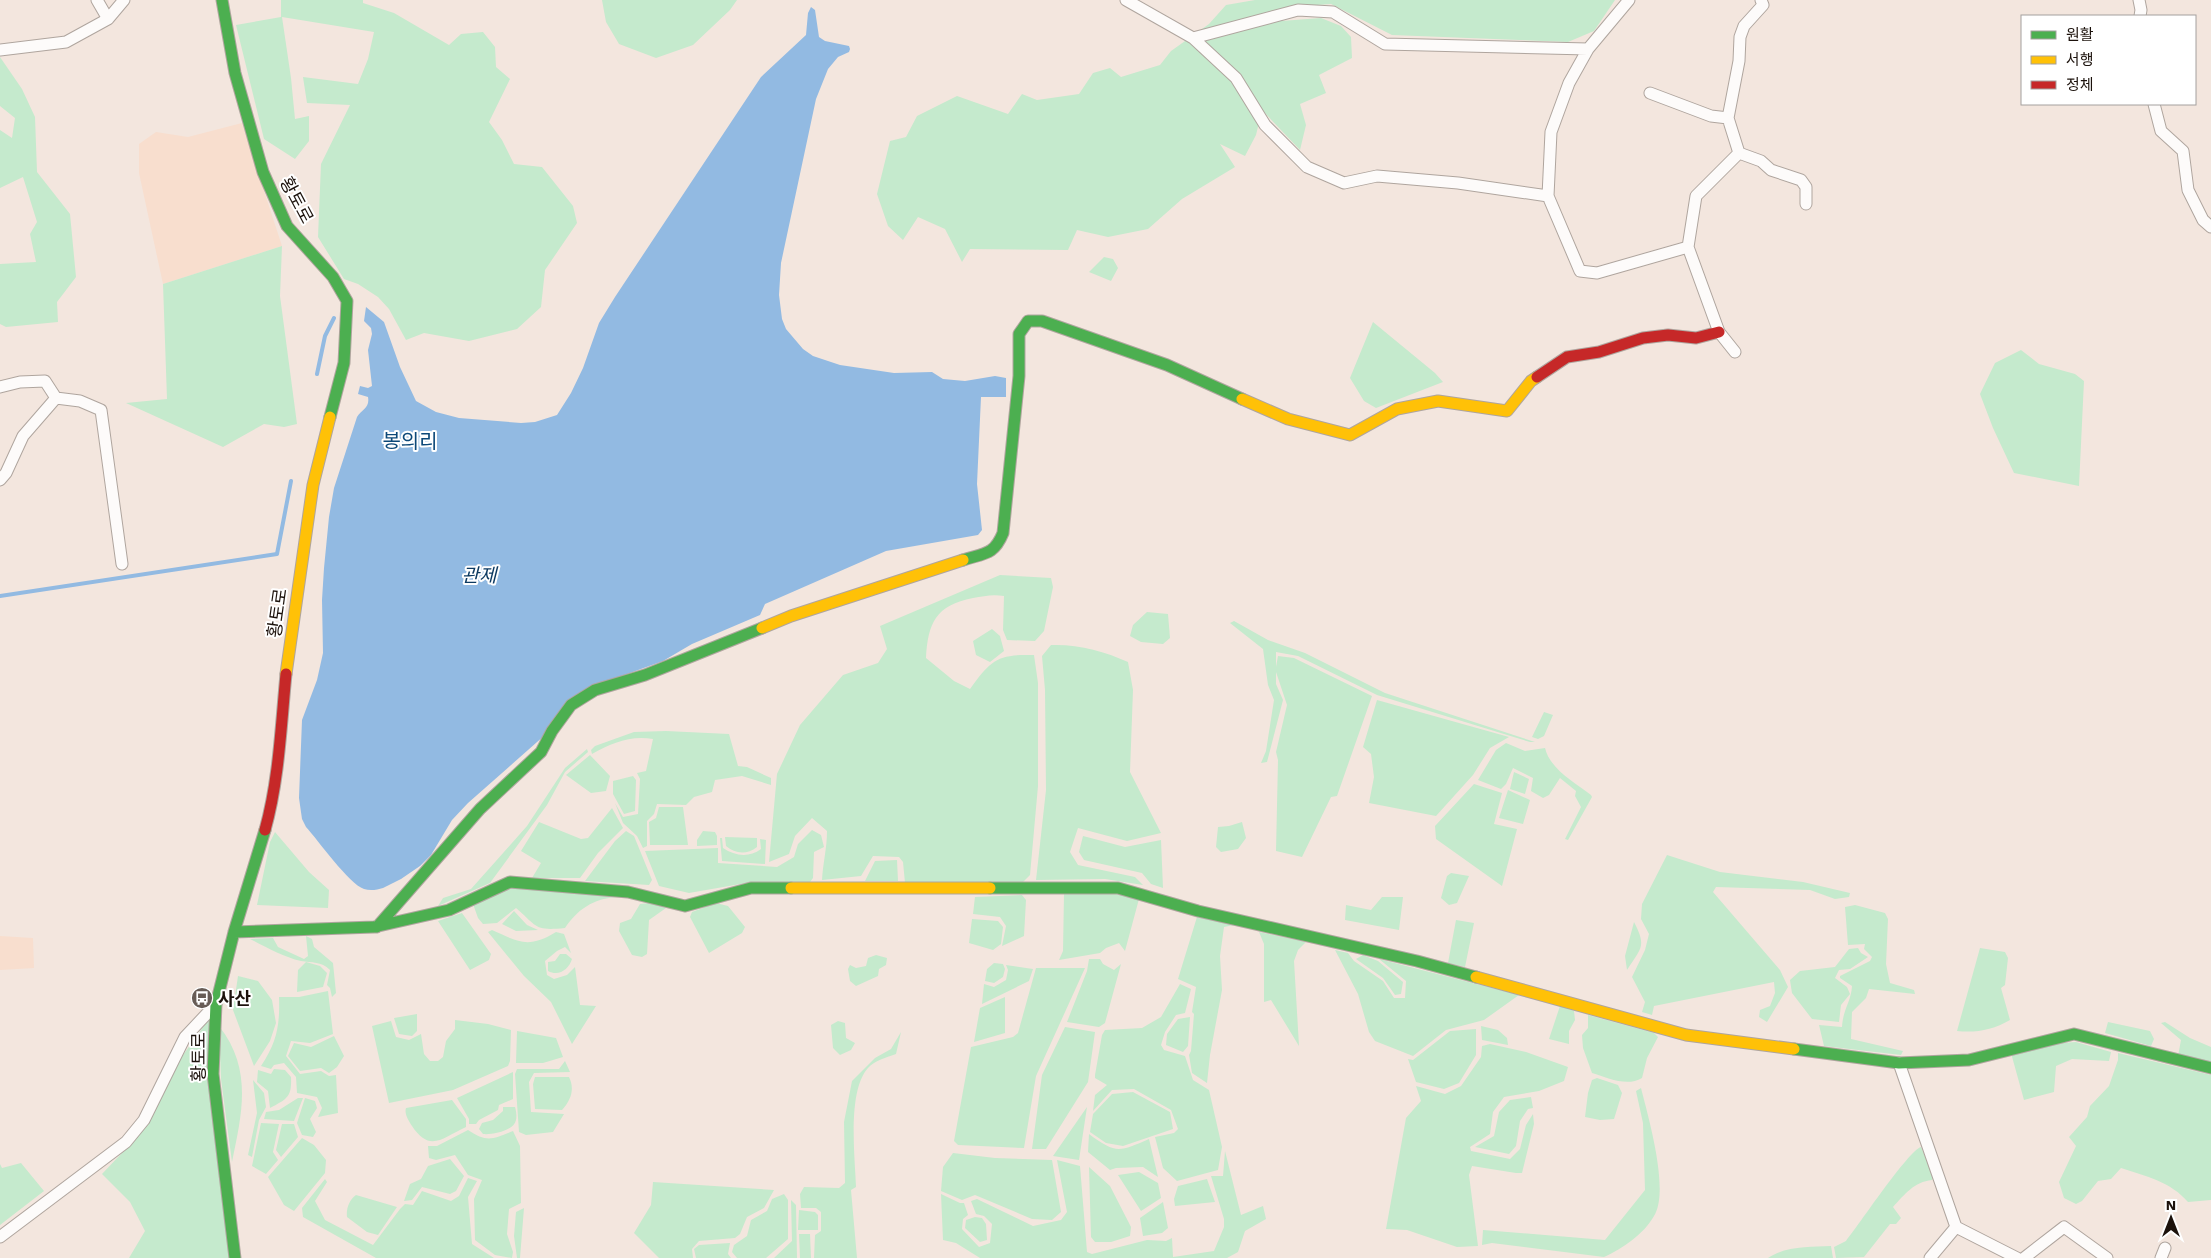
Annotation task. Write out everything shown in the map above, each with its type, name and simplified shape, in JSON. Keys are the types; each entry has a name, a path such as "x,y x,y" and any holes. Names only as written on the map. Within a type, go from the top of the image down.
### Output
{"street":[{"path":"97,0 108,19"},
{"path":"0,50 66,42 108,19 124,0"},
{"name":"황토로","path":"222,0 235,74 269,186 287,226 333,277 347,301 344,363 313,485 286,671 279,748 269,815 234,932 216,1004 213,1074 235,1258"},
{"path":"1126,0 1193,38 1236,78 1265,125 1307,167 1344,183 1378,176 1458,182 1548,196"},
{"path":"1629,0 1588,48 1569,84 1551,132 1548,196 1580,271 1597,273 1688,247"},
{"path":"1739,153 1728,118 1739,62 1740,37 1744,26 1763,5 1761,0"},
{"path":"2138,0 2141,10 2140,15"},
{"path":"1193,38 1298,10 1333,12 1385,44 1588,48"},
{"path":"1650,93 1711,116 1728,118"},
{"path":"2154,105 2162,131 2183,151 2188,190 2203,220 2211,227"},
{"path":"1739,153 1761,161 1770,170 1801,180 1806,187 1806,204"},
{"path":"1735,352 1719,332 1688,247 1696,196 1739,153"},
{"path":"376,927 480,809 541,752 552,731 571,705 595,690 645,675 792,616 988,552 997,547 1003,533 1004,524 1019,376 1019,334 1028,321 1042,321 1167,365 1288,419 1350,435 1397,409 1438,401 1507,411 1531,381 1567,358 1599,352 1643,338 1668,335 1696,338 1719,332"},
{"path":"0,387 20,382 45,381 56,398 80,401 101,410 122,564"},
{"path":"0,480 6,473 23,436 56,398"},
{"path":"234,932 376,927 449,910 510,882 628,892 685,906 751,888 1118,888 1198,911 1417,961 1686,1035 1899,1064 1969,1060 2074,1034 2211,1068"},
{"path":"0,1237 126,1142 144,1120 185,1037 216,1004"},
{"path":"1899,1064 1956,1227 2017,1258"},
{"path":"1930,1258 1956,1227"},
{"path":"2024,1258 2064,1227 2107,1258"}],"shaded area":[{"path":"242,123 282,246 163,284 139,173 139,144 156,132 188,137"},
{"path":"0,936 33,938 34,968 0,970"}],"green space":[{"path":"281,0 363,0 363,3 394,13 449,45 461,34 483,32 495,47 496,67 510,79 489,122 502,140 514,164 542,167 573,206 577,223 545,270 541,307 517,329 469,341 424,333 406,340 389,309 378,297 358,284 344,279 318,237 321,164 350,105 307,103 303,77 358,84 368,59 374,32 282,17 295,119 309,116 309,141 295,159 264,139 236,25 281,17"},
{"path":"602,0 737,0 730,10 693,45 656,58 619,44 606,22"},
{"path":"1255,0 1615,0 1594,31 1568,42 1392,35 1331,4 1290,7 1268,15 1281,21 1321,18 1341,26 1351,37 1352,58 1319,75 1326,93 1300,104 1306,125 1300,150 1262,110 1256,135 1245,156 1220,144 1235,167 1182,199 1148,229 1108,237 1077,230 1068,250 970,249 962,262 945,229 918,217 903,240 888,226 877,194 890,141 906,137 917,116 957,96 1008,114 1022,94 1037,100 1079,94 1093,73 1110,68 1121,77 1160,65 1171,51 1209,24 1226,5"},
{"path":"0,57 22,89 35,117 37,172 70,214 76,277 57,302 58,322 6,327 0,324 0,264 36,262 30,234 37,222 23,177 0,188 0,130 12,138 15,118 0,106"},
{"path":"282,246 280,296 297,424 284,427 264,424 223,447 126,403 167,399 163,284"},
{"path":"1104,257 1113,259 1118,268 1111,281 1089,272"},
{"path":"1373,322 1435,373 1443,382 1376,408 1364,401 1350,378"},
{"path":"2021,350 2039,364 2075,374 2084,381 2079,486 2014,473 1993,428 1980,394 1995,363"},
{"path":"1000,575 1051,578 1053,587 1044,631 1035,641 1007,640 1003,630 1004,596 992,595 973,598 950,605 936,618 929,635 926,658 954,681 970,689 984,671 996,661 1011,656 1034,655 1038,683 1038,786 1030,875 1023,882 905,883 903,862 899,857 873,856 861,876 822,880 827,831 812,818 795,836 789,854 769,862 777,774 800,725 843,675 878,663 887,649 880,626"},
{"path":"1147,612 1168,614 1170,638 1163,644 1141,642 1130,636 1133,625"},
{"path":"1234,621 1268,640 1305,653 1385,693 1535,742 1377,695 1298,656 1276,652 1276,667 1278,656 1294,658 1372,696 1337,796 1331,797 1302,857 1276,851 1278,760 1276,752 1287,705 1276,672 1276,684 1283,700 1267,762 1261,763 1266,751 1274,700 1268,685 1263,649 1230,623"},
{"path":"992,629 1000,636 1004,651 990,662 976,655 973,641"},
{"path":"1051,645 1091,649 1128,662 1133,690 1130,772 1161,833 1127,841 1078,828 1070,852 1078,865 1135,877 1143,885 1105,879 1036,880 1046,790 1045,690 1042,656"},
{"path":"1377,700 1509,737 1490,748 1473,775 1436,816 1369,803 1374,777 1371,754 1363,747"},
{"path":"1544,712 1553,715 1544,736 1538,739 1532,737"},
{"path":"666,731 729,734 738,766 747,767 771,778 771,785 742,776 715,780 712,792 694,797 686,805 657,804 654,814 647,821 647,846 643,848 637,836 623,823 615,803 623,817 638,814 640,779 637,773 646,771 653,739 629,739 606,746 592,754 591,750 595,746 634,732"},
{"path":"1506,743 1525,751 1545,748 1557,769 1591,795 1592,797 1568,840 1565,839 1581,807 1575,796 1576,791 1560,778 1549,795 1543,798 1531,791 1533,778 1513,768 1506,784 1501,789 1478,780 1496,750"},
{"path":"587,749 588,752 565,772 547,805 490,883 438,906 443,898 471,889 527,826 565,768"},
{"path":"590,755 610,776 606,791 591,793 566,775"},
{"path":"1514,772 1529,779 1525,794 1510,789"},
{"path":"633,776 636,780 635,811 624,814 613,794 613,781"},
{"path":"1474,784 1502,793 1494,824 1517,829 1502,886 1436,839 1435,826"},
{"path":"1508,790 1530,800 1523,824 1499,818"},
{"path":"659,807 683,807 688,845 650,845 649,822 656,818"},
{"path":"612,808 623,828 598,853 580,878 532,878 541,863 521,851 539,822 581,839 588,838"},
{"path":"1242,822 1246,838 1238,849 1221,852 1216,847 1218,827"},
{"path":"812,830 821,835 824,847 814,852 813,878 810,882 752,882 689,893 659,886 645,851 718,848 718,863 777,867 794,857 798,844"},
{"path":"626,831 634,836 652,880 649,885 585,881 615,841"},
{"path":"703,831 715,832 717,845 697,846 697,840"},
{"path":"275,832 309,872 329,890 328,908 257,905 270,842"},
{"path":"1083,836 1125,847 1161,840 1163,888 1151,884 1142,873 1084,860 1079,852"},
{"path":"725,837 757,838 757,847 741,853 737,852 726,846"},
{"path":"720,838 722,838 723,848 732,853 742,855 752,854 761,849 760,839 766,840 765,864 722,861"},
{"path":"1667,855 1720,872 1803,882 1850,893 1849,897 1835,899 1810,890 1716,887 1713,892 1780,970 1788,987 1767,1022 1759,1017 1760,1010 1770,1006 1775,993 1774,982 1654,1006 1652,1015 1642,1012 1645,1002 1632,977 1645,950 1649,934 1641,919 1642,904"},
{"path":"897,860 898,881 865,881 875,861"},
{"path":"1451,873 1469,876 1457,903 1449,905 1441,898 1447,876"},
{"path":"512,887 616,897 600,900 587,906 575,915 565,928 547,929 537,926 516,908 497,923 483,924 478,918 473,904"},
{"path":"1118,892 1139,899 1125,951 1119,943 1106,948 1100,953 1059,960 1063,951 1064,894"},
{"path":"1022,895 1026,900 1024,936 1002,946 1006,926 1000,917 973,914 975,897"},
{"path":"1382,897 1403,897 1399,930 1345,920 1346,905 1371,910"},
{"path":"650,903 666,908 649,920 647,954 642,957 632,955 619,931 620,923 631,919 640,904"},
{"path":"716,903 728,906 745,927 742,933 709,953 690,917 692,912"},
{"path":"1855,905 1885,913 1888,919 1886,964 1890,983 1914,990 1915,994 1869,989 1866,998 1852,1012 1851,1039 1903,1051 1901,1055 1824,1046 1819,1025 1842,1027 1850,997 1852,986 1840,978 1840,976 1870,961 1872,957 1864,949 1865,944 1848,945 1845,907"},
{"path":"514,911 527,925 538,930 516,931 502,924"},
{"path":"462,913 491,954 489,960 470,970 438,921"},
{"path":"1197,917 1234,925 1224,927 1220,956 1222,990 1207,1083 1192,1073 1189,1055 1191,1051 1194,1014 1192,1012 1196,987 1178,979"},
{"path":"972,919 998,921 1003,927 1001,944 993,950 969,943"},
{"path":"1456,920 1474,923 1465,967 1448,963"},
{"path":"1634,922 1640,937 1641,947 1627,970 1625,956"},
{"path":"492,930 509,938 524,942 538,941 556,932 564,934 571,953 565,947 545,961 547,975 554,979 567,975 575,967 580,1005 596,1006 572,1044 551,1002 524,976 488,932"},
{"path":"1259,932 1306,942 1298,950 1294,961 1299,1046 1271,1000 1264,1002 1264,944"},
{"path":"306,936 312,939 314,947 333,963 336,993 332,997 330,988 327,985 330,970 327,967 288,957 250,939 273,938 278,947 304,959 308,956"},
{"path":"1858,948 1861,953 1868,957 1850,969 1839,970 1835,978 1847,987 1850,994 1841,1005 1839,1022 1812,1019 1792,993 1790,980 1800,971 1835,967 1849,949"},
{"path":"1980,948 2005,952 2008,958 2005,985 2001,988 2010,1020 1984,1030 1971,1032 1957,1031"},
{"path":"1335,950 1348,953 1354,961 1383,981 1394,998 1405,998 1406,981 1379,959 1519,995 1484,1020 1446,1030 1413,1056 1375,1041 1369,1032 1358,994"},
{"path":"560,954 566,954 572,959 569,966 563,971 556,973 548,971 548,962 555,961"},
{"path":"876,955 887,958 886,965 879,969 878,976 856,986 850,981 848,969 850,965 856,968 866,966 868,958"},
{"path":"1363,955 1378,961 1403,982 1401,994 1395,995 1383,978 1356,959"},
{"path":"1089,959 1100,959 1103,964 1114,970 1121,964 1105,1023 1099,1027 1067,1022 1087,971"},
{"path":"306,962 320,966 327,973 323,987 297,992 298,970"},
{"path":"994,963 1003,964 1005,969 1003,977 994,983 985,981 987,969"},
{"path":"1006,965 1033,969 1029,981 982,1004 984,984 994,987 1006,980 1008,970"},
{"path":"1036,968 1085,968 1036,1076 1024,1148 958,1145 954,1141 971,1047 1013,1037 1018,1033"},
{"path":"238,976 258,981 272,1000 276,1023 270,1041 254,1066 233,1010"},
{"path":"1180,984 1191,989 1185,1013 1176,1015 1165,1032 1161,1045 1164,1050 1185,1056 1193,1080 1209,1090 1222,1147 1218,1170 1177,1181 1163,1168 1155,1137 1174,1133 1178,1129 1171,1110 1134,1089 1112,1090 1093,1111 1095,1095 1107,1085 1095,1078 1102,1035 1105,1030 1142,1028 1161,1017"},
{"path":"328,991 333,1034 310,1043 291,1041 286,1056 300,1074 321,1071 329,1076 336,1075 338,1113 318,1117 322,1108 317,1097 297,1093 296,1077 284,1063 274,1065 271,1069 261,1066 274,1041 279,1016 279,997 299,997"},
{"path":"1005,997 1005,1033 974,1042 980,1008"},
{"path":"1560,1006 1574,1011 1575,1020 1569,1031 1569,1044 1549,1039"},
{"path":"417,1014 417,1031 412,1036 399,1034 394,1018"},
{"path":"1588,1015 1654,1033 1658,1037 1647,1058 1642,1078 1636,1081 1624,1082 1592,1073 1583,1048 1582,1035 1588,1028"},
{"path":"211,1016 232,1258 129,1258 145,1231 130,1202 102,1174 139,1135 178,1062"},
{"path":"1190,1017 1188,1046 1183,1052 1166,1045 1167,1034 1178,1019"},
{"path":"455,1020 488,1024 511,1030 510,1061 508,1066 453,1090 389,1103 372,1026 391,1021 396,1037 409,1040 421,1034 424,1054 430,1061 438,1061 443,1057 446,1041 455,1029"},
{"path":"838,1021 845,1023 846,1038 855,1043 851,1050 840,1055 833,1048 831,1025"},
{"path":"2108,1022 2150,1031 2154,1039 2151,1046 2105,1033"},
{"path":"2165,1022 2190,1038 2211,1047 2211,1063 2178,1056 2181,1040 2161,1023"},
{"path":"219,1026 230,1042 237,1058 241,1075 241,1109 232,1162 221,1079"},
{"path":"1481,1026 1498,1030 1507,1038 1508,1045 1482,1040"},
{"path":"1065,1027 1095,1032 1088,1082 1046,1149 1032,1149 1042,1075"},
{"path":"1476,1029 1476,1055 1459,1083 1444,1089 1416,1082 1408,1059 1413,1060 1450,1031"},
{"path":"517,1031 556,1038 563,1057 543,1063 516,1063"},
{"path":"901,1032 896,1054 877,1061 868,1068 861,1078 857,1092 854,1125 856,1187 851,1190 857,1258 814,1258 815,1235 821,1231 821,1212 816,1208 801,1208 800,1194 804,1187 839,1188 845,1183 844,1122 852,1081 875,1058 891,1049"},
{"path":"334,1036 344,1056 337,1067 329,1073 321,1068 300,1071 288,1056 294,1043 311,1047"},
{"path":"2076,1042 2111,1052 2109,1061 2072,1059 2056,1066 2054,1092 2024,1100 2011,1053 2047,1044"},
{"path":"1490,1044 1526,1052 1568,1067 1564,1081 1539,1091 1504,1097 1493,1112 1490,1134 1470,1147 1471,1151 1510,1159 1520,1149 1526,1125 1533,1114 1534,1124 1522,1173 1472,1166 1469,1175 1478,1246 1457,1247 1407,1230 1386,1229 1406,1118 1421,1101 1416,1086 1445,1094 1461,1086 1481,1057 1482,1046"},
{"path":"2118,1053 2211,1075 2211,1200 2188,1202 2174,1189 2149,1177 2121,1168 2111,1179 2098,1181 2082,1201 2076,1204 2064,1198 2059,1182 2076,1146 2069,1137 2087,1117 2090,1106 2109,1086 2118,1060"},
{"path":"565,1061 570,1072 534,1073 529,1082 531,1112 564,1114 553,1132 526,1135 519,1132 515,1074 517,1069 559,1069"},
{"path":"274,1069 285,1070 291,1077 291,1089 284,1100 270,1108 268,1091 257,1082 258,1070 271,1074"},
{"path":"513,1072 513,1099 499,1105 498,1110 479,1120 476,1124 469,1124 469,1119 457,1098"},
{"path":"535,1077 569,1077 572,1090 568,1102 562,1110 535,1109 533,1084"},
{"path":"1597,1078 1618,1085 1622,1093 1614,1119 1600,1120 1585,1117 1588,1093 1592,1080"},
{"path":"253,1080 264,1093 266,1107 259,1120 252,1157 248,1155 257,1113"},
{"path":"1641,1088 1656,1153 1660,1189 1654,1216 1639,1235 1618,1250 1604,1257 1492,1243 1482,1245 1483,1230 1605,1240 1645,1190 1643,1123 1636,1091"},
{"path":"1133,1092 1170,1112 1173,1129 1123,1146 1106,1143 1090,1132 1093,1114 1112,1094"},
{"path":"1531,1097 1533,1108 1528,1109 1520,1121 1516,1146 1509,1154 1475,1147 1494,1136 1499,1112 1510,1100"},
{"path":"298,1098 303,1098 294,1121 264,1119 266,1112 279,1110"},
{"path":"305,1098 315,1101 317,1108 310,1119 316,1132 313,1137 302,1135 297,1123"},
{"path":"452,1100 466,1119 466,1127 437,1141 425,1139 419,1134 406,1115 406,1108"},
{"path":"503,1107 515,1107 516,1120 514,1124 502,1132 483,1134 479,1129 482,1123 493,1120 503,1111"},
{"path":"1087,1107 1079,1160 1053,1156"},
{"path":"261,1123 279,1124 273,1152 278,1160 266,1174 252,1166"},
{"path":"282,1124 294,1124 298,1137 281,1157 276,1150"},
{"path":"468,1130 485,1138 500,1136 513,1131 520,1146 521,1203 509,1209 507,1234 513,1252 512,1258 495,1255 475,1240 474,1199 482,1180 468,1175 455,1155 436,1160 429,1158 428,1146 437,1146"},
{"path":"1089,1134 1106,1145 1118,1149 1131,1147 1149,1139 1158,1177 1143,1167 1110,1170 1088,1152"},
{"path":"302,1138 314,1145 326,1160 325,1173 294,1211 284,1205 268,1177"},
{"path":"1921,1147 1934,1177 1932,1180 1915,1186 1893,1207 1901,1218 1896,1224 1890,1224 1864,1257 1836,1258 1834,1247 1846,1241 1895,1174"},
{"path":"1225,1151 1241,1215 1263,1206 1266,1219 1245,1231 1238,1252 1227,1258 980,1258 956,1243 943,1240 941,1194 964,1203 968,1215 963,1219 962,1229 979,1247 990,1243 992,1224 984,1216 976,1214 971,1201 977,1199 1033,1226 1061,1220 1067,1212 1057,1160 1080,1166 1087,1252 1092,1254 1147,1240 1166,1241 1172,1238 1173,1257 1214,1251 1224,1227 1224,1219 1211,1176 1223,1176"},
{"path":"953,1153 995,1158 1052,1160 1061,1212 1052,1220 1032,1219 975,1195 962,1200 941,1191 943,1167"},
{"path":"450,1159 464,1176 456,1191 450,1194 422,1187 412,1200 404,1201 410,1184 421,1179 428,1166"},
{"path":"21,1163 44,1191 0,1225 0,1164 2,1168"},
{"path":"1089,1167 1110,1186 1131,1227 1130,1236 1111,1242 1095,1242 1091,1237"},
{"path":"1139,1172 1158,1183 1161,1198 1141,1211 1118,1175"},
{"path":"468,1178 477,1181 468,1197 472,1244 494,1258 376,1258 303,1217 302,1208 325,1179 327,1182 315,1201 325,1220 373,1245 400,1209 405,1204 413,1205 422,1191 451,1201 459,1196"},
{"path":"1207,1179 1215,1202 1175,1206 1174,1199 1178,1186"},
{"path":"653,1182 774,1190 764,1208 747,1217 740,1234 735,1238 699,1241 692,1249 693,1258 659,1258 634,1233 651,1205"},
{"path":"784,1194 788,1200 788,1239 766,1258 737,1258 732,1252 734,1245 747,1236 751,1220 767,1211 772,1199"},
{"path":"356,1195 397,1207 378,1235 367,1232 347,1217 348,1205"},
{"path":"791,1200 796,1205 797,1258 774,1258 792,1241"},
{"path":"1163,1202 1168,1228 1162,1233 1143,1236 1140,1218"},
{"path":"524,1208 520,1258 517,1258 514,1236 516,1212"},
{"path":"799,1210 815,1212 818,1215 818,1230 798,1230"},
{"path":"975,1217 982,1218 986,1224 987,1240 980,1242 965,1228 966,1220"},
{"path":"799,1234 810,1234 811,1258 800,1258"},
{"path":"730,1243 728,1254 731,1258 696,1258 694,1249 699,1245"},
{"path":"1831,1246 1833,1258 1768,1258 1790,1249"}],"water":[{"name":"관제","path":"811,7 815,10 819,37 825,41 849,46 850,49 849,52 838,57 828,69 816,99 781,263 779,295 782,319 786,329 803,349 813,356 840,365 894,373 932,372 943,379 965,381 995,376 1006,378 1006,397 981,397 977,484 982,530 978,535 886,551 765,604 760,615 692,644 663,661 605,682 468,803 452,820 431,855 420,866 383,888 364,889 342,871 306,827 302,819 299,798 302,720 317,680 323,653 322,600 324,568 334,488 357,417 368,404 368,397 358,394 360,386 368,388 372,386 368,350 372,334 371,328 364,321 366,307 384,322 400,367 416,401 436,412 459,418 521,423 535,422 557,415 571,393 583,368 599,323 615,297 761,77 806,35 808,13"}],"waterway":[{"path":"317,374 325,336 334,318"},
{"path":"0,596 277,554 291,481"}],"traffic: fast":[{"path":"222,0 235,73 263,172 287,226 333,277 347,301 344,363 330,417"},
{"path":"963,560 988,552 996,546 1003,533 1019,376 1019,334 1028,321 1042,321 1167,365 1242,399"},
{"path":"377,927 480,809 541,752 552,731 571,705 595,690 645,675 762,628"},
{"path":"235,1258 213,1074 216,1004 234,932 265,830"},
{"path":"234,932 374,927 449,910 510,882 628,892 685,906 751,888 791,888"},
{"path":"990,888 1118,888 1198,911 1417,961 1476,977"},
{"path":"1794,1049 1899,1063 1969,1060 2074,1034 2211,1068"}],"traffic: slow":[{"path":"1242,399 1288,419 1350,435 1397,409 1438,401 1507,411 1531,381 1537,377"},
{"path":"286,674 313,485 330,417"},
{"path":"762,628 791,616 963,560"},
{"path":"791,888 990,888"},
{"path":"1476,977 1686,1035 1794,1049"}],"traffic: jam":[{"path":"1537,377 1567,357 1599,352 1643,338 1668,335 1696,338 1719,332"},
{"path":"265,830 276,772 286,674"}],"place":[{"name":"사산","path":"202,998"}],"district":[{"name":"봉의리","path":"410,441"}]}
